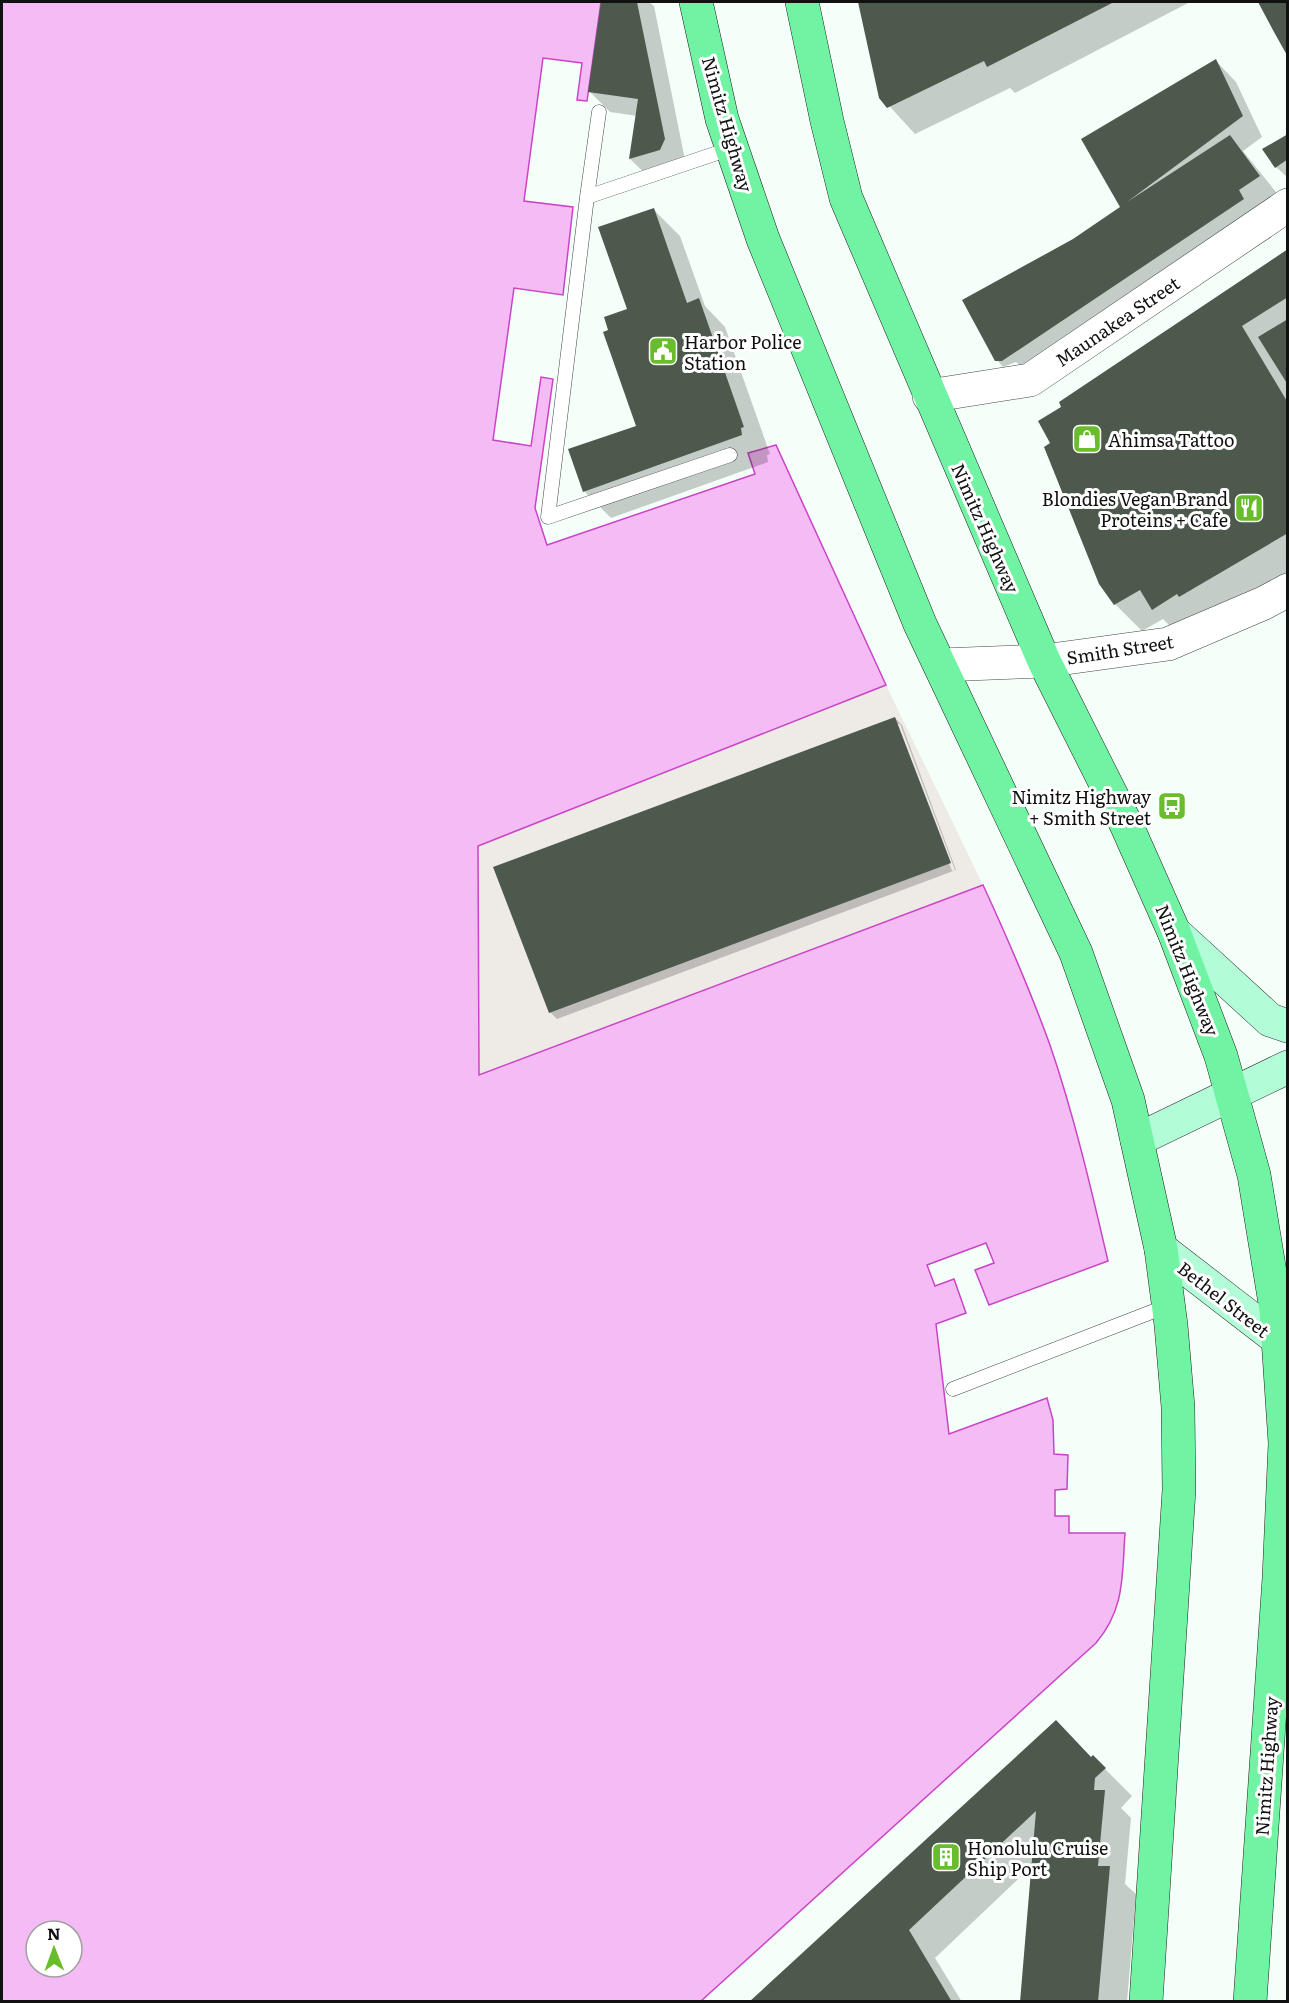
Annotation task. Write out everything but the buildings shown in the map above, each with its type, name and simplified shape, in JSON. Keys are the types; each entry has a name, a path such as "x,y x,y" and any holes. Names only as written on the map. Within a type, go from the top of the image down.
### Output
{"main road":[{"name":"Nimitz Highway","path":"696,2 720,110 762,239 920,624 1076,953 1107,1036 1137,1140 1161,1249 1178,1407 1179,1490 1146,2001"},
{"name":"Nimitz Highway","path":"802,2 846,198 1044,661 1126,824 1174,932 1217,1043 1233,1093 1254,1175 1283,1345 1285,1443 1283,1593 1250,2001"},
{"path":"1174,932 1270,1020 1287,1026"},
{"path":"1137,1140 1287,1067"},
{"name":"Bethel Street","path":"1161,1249 1283,1345"}],"street":[{"name":"Maunakea Street","path":"929,396 1030,380 1287,205"},
{"name":"Smith Street","path":"941,665 1044,661 1168,644 1264,603 1287,590"}],"lane":[{"path":"599,112 548,517 729,455"},
{"path":"587,197 732,148"},
{"path":"953,1389 1167,1306"}],"shaded area":[{"path":"2,2 601,2 587,101 577,100 582,63 543,58 524,201 573,207 563,295 514,288 493,440 531,446 541,377 553,379 535,508 547,545 755,474 748,453 776,445 886,685 478,846 479,1075 983,885 1050,1045 1089,1179 1108,1261 989,1305 975,1270 994,1263 986,1243 927,1265 935,1286 954,1279 966,1313 936,1324 949,1434 1047,1398 1053,1420 1054,1454 1068,1455 1067,1489 1055,1490 1055,1516 1069,1516 1069,1533 1125,1533 1122,1578 1117,1605 1112,1618 1096,1643 701,2001 2,2002"},
{"path":"886,685 983,885 479,1075 478,846"}],"place":[{"name":"Harbor Police Station","path":"663,351"},
{"name":"Ahimsa Tattoo","path":"1087,439"},
{"name":"Blondies Vegan Brand Proteins + Cafe","path":"1249,508"},
{"name":"Nimitz Highway + Smith Street","path":"1172,806"},
{"name":"Honolulu Cruise Ship Port","path":"946,1857"}]}
